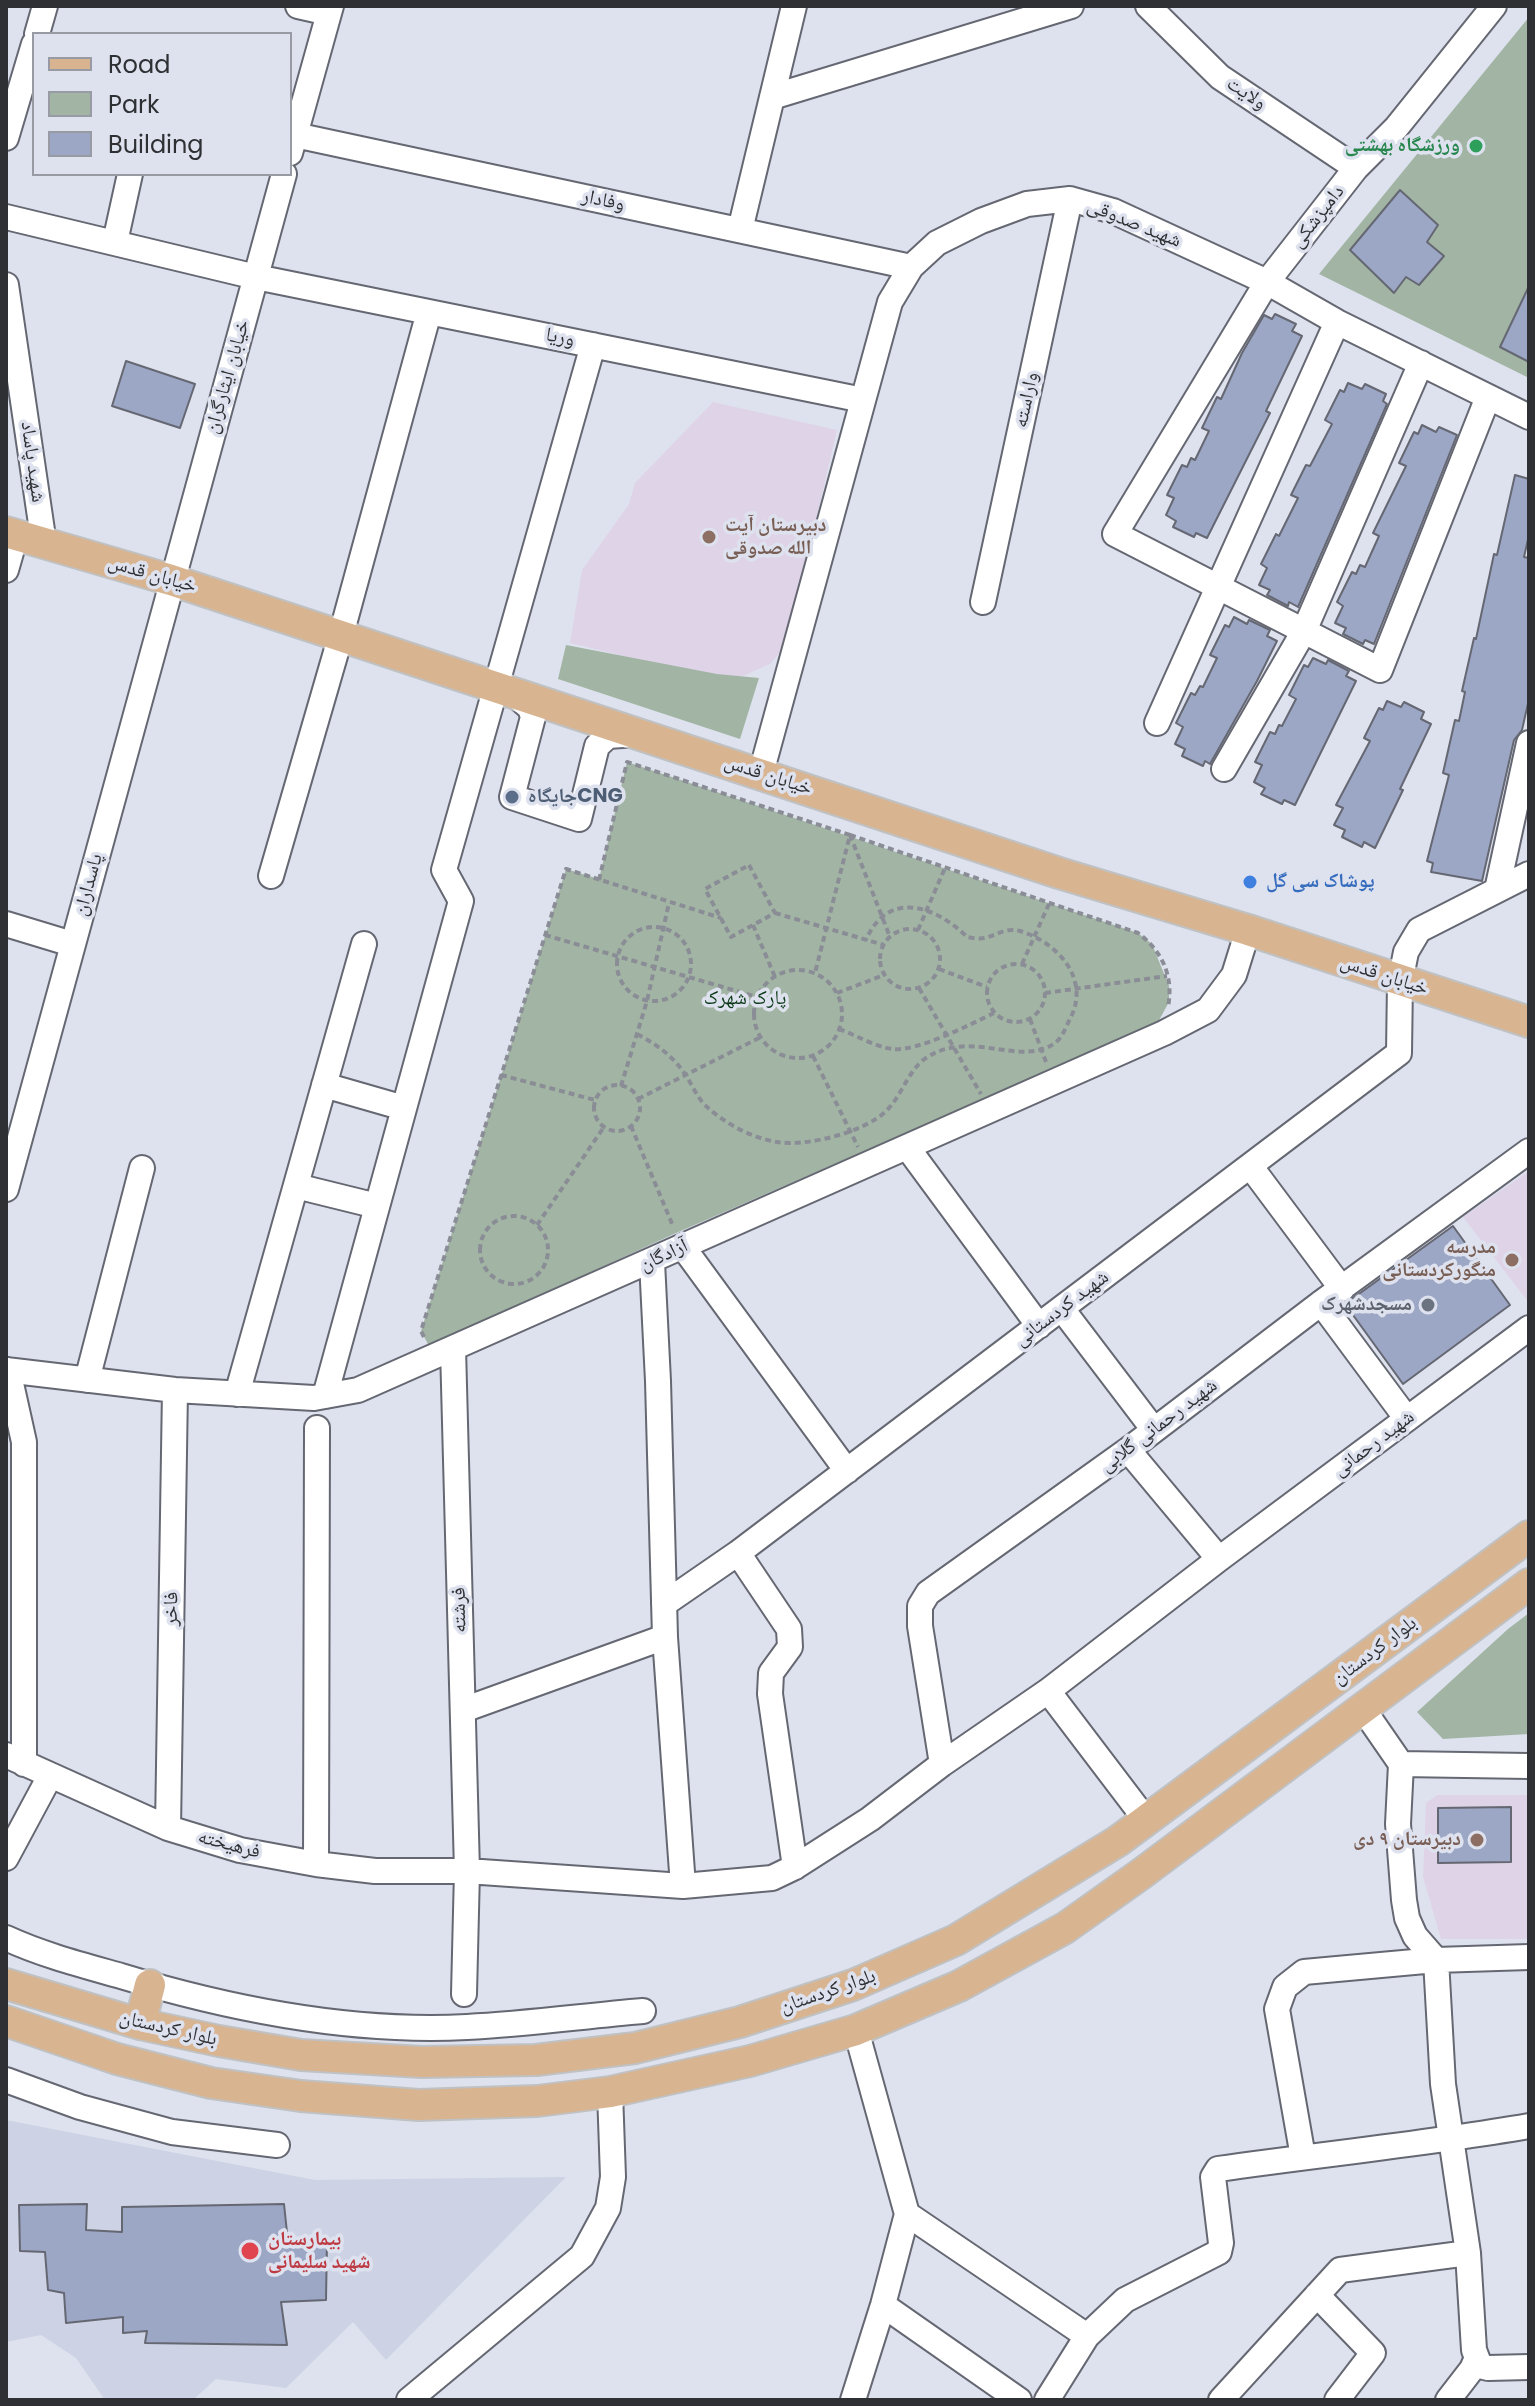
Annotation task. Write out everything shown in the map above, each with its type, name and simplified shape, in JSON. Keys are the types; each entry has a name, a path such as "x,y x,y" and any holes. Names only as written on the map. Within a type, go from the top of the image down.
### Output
{"main road":[{"name":"خیابان قدس","path":"22,537 171,580 1059,873 1248,930 1529,1022"},
{"name":"بلوار کردستان","path":"6,1984 140,2024 301,2055 422,2062 536,2060 635,2048 740,2022 853,1985 956,1940 1118,1841 1529,1536"},
{"name":"بلوار کردستان","path":"6,2021 117,2059 211,2083 301,2096 419,2105 537,2101 610,2092 750,2061 856,2030 959,1986 1065,1928 1529,1584"},
{"path":"1303,1705 1327,1736"},
{"path":"1118,1841 1141,1874"},
{"path":"140,2024 150,1985"}],"street":[{"path":"38,32 45,6"},
{"path":"293,144 330,9 298,6"},
{"path":"740,230 794,6"},
{"path":"772,97 1071,6"},
{"name":"ولایت","path":"1148,6 1220,77 1356,168"},
{"name":"دامپزشکی","path":"1217,586 1115,534 1267,282 1356,168 1396,128 1494,6"},
{"path":"6,138 32,51"},
{"name":"وفادار","path":"293,144 740,230 911,267"},
{"path":"115,242 130,176"},
{"name":"خیابان ایثارگران","path":"171,580 283,176"},
{"name":"شهید صدوقی","path":"761,773 890,302 911,267 937,243 981,221 1027,204 1070,199 1113,211 1267,282 1337,322 1529,417"},
{"name":"واراسته","path":"983,602 1070,199"},
{"name":"وریا","path":"6,217 256,277 863,400"},
{"name":"شهید پاساد","path":"6,285 22,537"},
{"path":"271,876 429,312"},
{"path":"1157,723 1337,322"},
{"path":"325,1396 461,901 444,870 503,689 593,345"},
{"path":"1224,769 1304,631 1421,363"},
{"path":"1217,586 1380,670 1488,397"},
{"path":"6,570 22,537"},
{"name":"پاسداران","path":"6,1189 171,580"},
{"path":"503,689 530,708 533,717 512,797 526,802 579,819 597,746 608,736 640,734"},
{"path":"1497,890 1529,743"},
{"path":"1400,982 1406,952 1419,930 1529,874"},
{"path":"6,924 72,944"},
{"name":"آزادگان","path":"7,1370 175,1390 237,1394 314,1398 358,1390 441,1347 652,1262 1164,1033 1208,1010 1234,975 1248,930"},
{"path":"237,1394 364,944"},
{"name":"شهید کردستانی","path":"664,1604 738,1553 1399,1053 1400,982"},
{"path":"324,1085 404,1108"},
{"path":"907,1147 1039,1326"},
{"name":"شهید رحمانی گلابی","path":"942,1764 920,1626 920,1606 928,1593 1128,1450 1321,1303 1529,1151"},
{"path":"1251,1167 1342,1289"},
{"path":"87,1380 142,1168"},
{"path":"296,1186 377,1206"},
{"path":"683,1247 847,1471"},
{"path":"652,1262 665,1637 683,1886"},
{"path":"1321,1303 1407,1419"},
{"path":"1062,1309 1154,1430"},
{"name":"شهید رحمانی","path":"942,1764 1048,1691 1529,1328"},
{"name":"فرشته","path":"441,1347 463,1710 467,1871 464,1994"},
{"path":"7,1370 24,1442 15,1760"},
{"name":"فاخر","path":"168,1828 175,1390"},
{"path":"316,1864 317,1428"},
{"path":"1128,1450 1219,1559"},
{"path":"738,1553 789,1629 790,1647 771,1673 770,1694 795,1867"},
{"path":"463,1710 665,1637"},
{"path":"1048,1691 1146,1820"},
{"path":"1363,1709 1401,1764 1398,1824 1404,1900 1415,1936 1436,1960 1443,2084 1468,2253 1475,2355 1472,2369 1448,2400"},
{"name":"فرهیخته","path":"15,1760 168,1828 240,1850 375,1871 467,1871 683,1886 772,1878 795,1867 870,1819 942,1764"},
{"path":"1401,1764 1529,1766"},
{"path":"6,1858 50,1776"},
{"path":"6,1938 31,1950 150,1985 288,2018 379,2026 466,2027 643,2011"},
{"path":"1303,2157 1277,2009 1285,1987 1304,1972 1436,1960 1529,1957"},
{"path":"853,2400 907,2214 856,2030"},
{"path":"6,2080 80,2107 172,2132 277,2145"},
{"path":"409,2400 582,2256 608,2208 613,2177 610,2092"},
{"path":"1047,2400 1087,2336 1125,2300 1219,2252 1221,2243 1213,2177 1218,2169 1451,2140 1529,2126"},
{"path":"907,2214 1087,2336"},
{"path":"1221,2400 1340,2270 1468,2253"},
{"path":"1317,2295 1373,2353 1337,2400"},
{"path":"883,2305 1019,2400"},
{"path":"1475,2355 1480,2366 1488,2368 1529,2367"}],"path":[{"path":"599,880 627,762 1138,933"},
{"path":"815,973 858,806"},
{"path":"850,835 890,937"},
{"path":"775,913 731,937 705,889 749,865 775,913 884,945"},
{"path":"918,930 945,868"},
{"path":"441,1347 421,1331 566,869 721,918"},
{"path":"621,1086 647,1001 669,903"},
{"path":"1022,964 1049,903"},
{"path":"637,1034 672,1058 705,1106 740,1130 760,1138 797,1143 834,1137 886,1112 906,1086 911,1073 926,1058 953,1047 987,1046 1012,1053 1042,1049 1055,1043 1075,1008 1078,989 1073,972 1063,958 1052,946 1019,930 1008,930 987,938 967,937 957,927 927,910 912,906 899,908 879,919 866,940"},
{"path":"753,925 775,977"},
{"path":"662,928 674,933 689,953 688,978 671,997 647,1001 636,997 620,980 617,957 622,945 639,930 662,928"},
{"path":"908,929 918,930 934,941 939,950 939,969 927,985 899,988 884,975 881,965 884,945 890,937 908,929"},
{"path":"545,935 757,997"},
{"path":"1022,964 1039,975 1045,993 1043,1003 1030,1019 1011,1022 994,1013 986,997 987,987 996,971 1003,966 1022,964"},
{"path":"939,969 987,987"},
{"path":"787,971 815,973 837,993 842,1007 839,1029 826,1049 813,1056 797,1059 783,1056 769,1048 755,1025 757,997 764,986 787,971"},
{"path":"837,993 884,975"},
{"path":"1045,993 1167,976"},
{"path":"919,988 989,1111"},
{"path":"839,1029 892,1049 903,1048 946,1035 994,1013"},
{"path":"1030,1019 1054,1082"},
{"path":"638,1099 761,1037"},
{"path":"813,1056 861,1154"},
{"path":"501,1075 595,1100"},
{"path":"605,1088 628,1088 638,1099 639,1113 631,1126 618,1131 604,1127 595,1115 595,1100 605,1088"},
{"path":"631,1126 683,1247"},
{"path":"537,1225 604,1127"},
{"path":"516,1216 537,1225 547,1244 544,1265 538,1274 530,1281 509,1284 490,1275 480,1254 486,1231 504,1218 516,1216"}],"shaded area":[{"name":"دبیرستان آیت الله صدوقی","path":"713,402 837,430 787,644 770,664 741,677 715,678 570,643 582,570 629,504 635,483"},
{"name":"مدرسه منگورکردستانی","path":"1529,1171 1529,1303 1463,1217"},
{"name":"دبیرستان ۹ دی","path":"1437,1795 1529,1795 1529,1939 1441,1939 1423,1877 1426,1803"},
{"name":"بیمارستان شهید سلیمانی","path":"6,2120 315,2180 566,2177 386,2360 353,2322 286,2388 216,2379 193,2400 105,2400 76,2358 41,2335 6,2342"}],"green space":[{"name":"ورزشگاه بهشتی","path":"1529,17 1529,378 1319,274"},
{"path":"566,645 717,674 759,678 740,739 558,679"},
{"name":"پارک شهرک","path":"627,762 1138,933 1152,944 1169,986 1169,1002 1157,1024 676,1233 429,1346 421,1331 566,869 599,879"},
{"path":"1529,1613 1529,1734 1443,1739 1417,1712"}],"building":[{"path":"1400,190 1438,225 1427,242 1444,256 1419,285 1406,277 1394,293 1350,250"},
{"path":"1529,286 1529,362 1500,347"},
{"path":"1275,314 1296,324 1292,331 1302,336 1266,411 1270,413 1207,538 1196,533 1194,537 1173,527 1176,521 1166,515 1174,498 1167,495 1182,465 1187,467 1191,458 1195,460 1209,431 1202,428 1217,397 1221,399 1264,315 1272,319"},
{"path":"126,361 195,384 180,428 112,406"},
{"path":"1348,383 1362,389 1365,384 1386,394 1383,401 1387,404 1298,607 1289,602 1288,606 1267,595 1270,590 1259,585 1267,568 1261,564 1298,498 1291,495 1332,424 1325,420 1340,390 1344,392"},
{"path":"1422,425 1436,432 1439,427 1457,435 1374,644 1365,640 1363,644 1343,634 1346,628 1335,623 1343,606 1337,602 1352,572 1356,574 1360,565 1365,567 1379,536 1373,533 1406,466 1399,463 1414,432 1418,434"},
{"path":"1515,475 1529,479 1529,535 1524,557 1529,558 1529,699 1522,730 1514,740 1482,881 1431,872 1433,863 1427,861 1449,775 1443,773 1455,720 1459,721 1474,638"},
{"path":"1234,617 1270,630 1267,636 1277,641 1210,764 1205,761 1203,766 1182,756 1185,749 1175,744 1183,727 1176,723 1191,693 1195,695 1200,686 1203,687 1217,658 1210,655 1225,625 1229,627"},
{"path":"1313,658 1326,664 1328,660 1349,671 1346,676 1356,681 1295,805 1284,800 1282,804 1261,794 1265,788 1254,782 1262,765 1255,762 1270,732 1275,734 1279,725 1282,726 1296,699 1289,695 1304,665 1308,667"},
{"path":"1387,701 1401,707 1404,702 1424,712 1421,719 1431,724 1375,848 1364,842 1362,847 1342,837 1345,830 1334,825 1343,808 1336,805 1370,741 1364,738 1379,708 1383,710"},
{"name":"مسجدشهرک","path":"1453,1226 1510,1305 1403,1384 1345,1304"},
{"path":"1511,1807 1511,1862 1438,1863 1438,1808"},
{"path":"87,2204 86,2230 122,2232 122,2207 284,2204 288,2242 327,2241 326,2300 281,2302 287,2345 145,2343 147,2331 123,2333 123,2317 66,2323 64,2293 48,2290 45,2252 20,2251 19,2205"}],"place":[{"name":"ورزشگاه بهشتی","path":"1476,146"},
{"name":"دبیرستان آیت الله صدوقی","path":"709,537"},
{"name":"جایگاهCNG","path":"512,797"},
{"name":"پوشاک سی گل","path":"1250,882"},
{"name":"مدرسه منگورکردستانی","path":"1512,1260"},
{"name":"مسجدشهرک","path":"1428,1305"},
{"name":"دبیرستان ۹ دی","path":"1477,1840"},
{"name":"بیمارستان شهید سلیمانی","path":"250,2251"}]}
